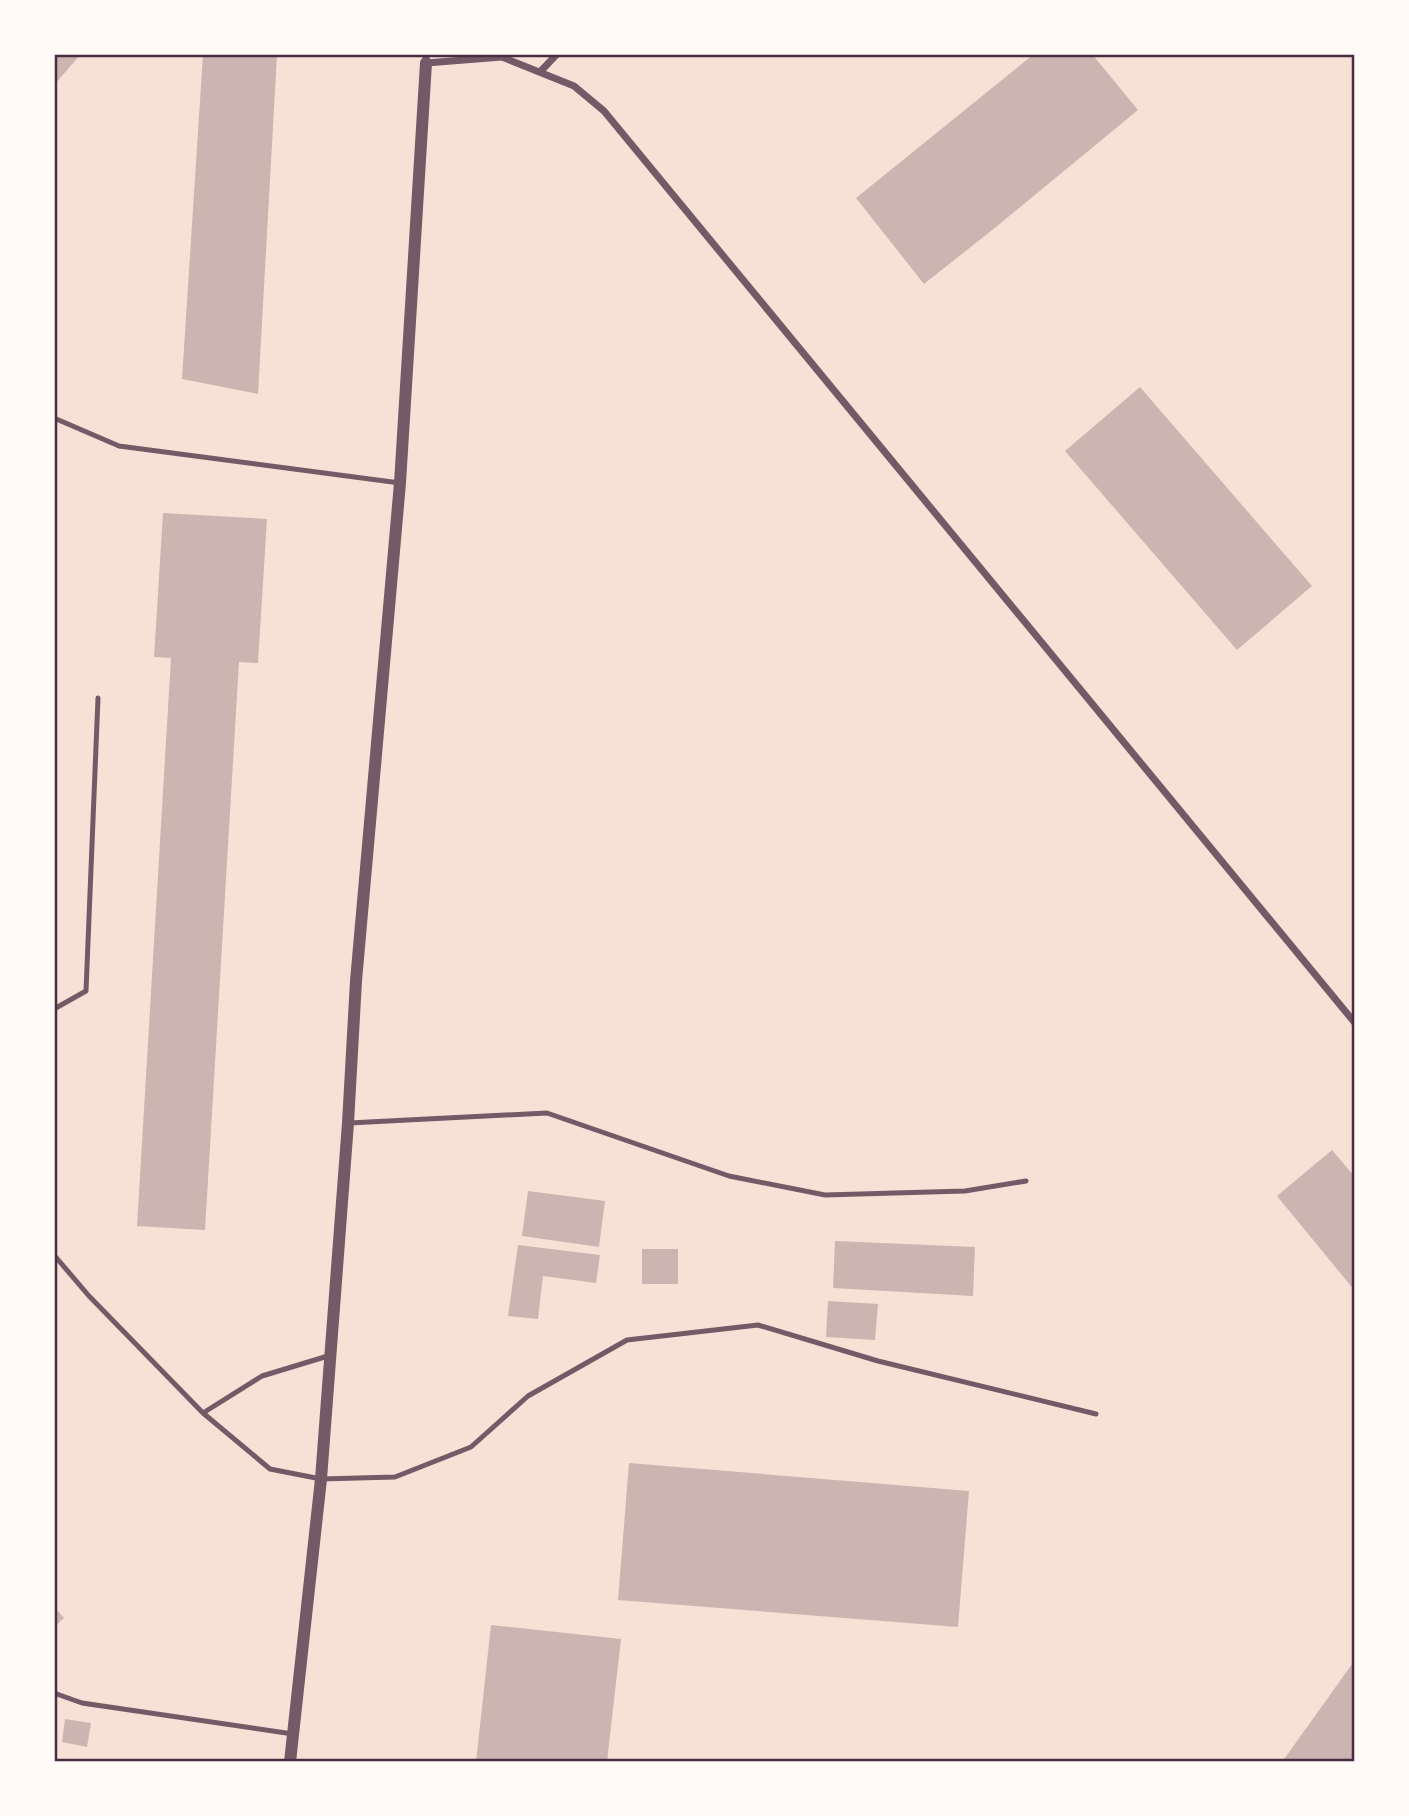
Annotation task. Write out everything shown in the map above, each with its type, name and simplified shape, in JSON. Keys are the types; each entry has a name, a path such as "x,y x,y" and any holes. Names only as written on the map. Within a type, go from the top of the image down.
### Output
{"street":[{"path":"540,72 557,54"},
{"path":"290,1762 321,1479 331,1355 356,981 400,483 426,58 502,57 574,86 604,111 1355,1023"}],"lane":[{"path":"54,418 119,446 400,483"},
{"path":"54,1009 86,991 98,698"},
{"path":"348,1123 547,1114 729,1176 825,1195 965,1191 1026,1181"},
{"path":"54,1255 89,1296 203,1413 270,1469 321,1479 395,1477 471,1447 527,1396 627,1340 758,1325 878,1362 1096,1413"},
{"path":"203,1413 262,1376 331,1355"},
{"path":"54,1693 82,1703 293,1734"}],"building":[{"path":"54,54 81,54 54,85"},
{"path":"203,54 277,55 258,394 182,379"},
{"path":"1034,54 1092,54 1138,110 924,284 856,198"},
{"path":"1140,387 1312,586 1237,650 1065,451"},
{"path":"163,513 267,519 258,663 239,662 205,1230 137,1226 171,658 154,657"},
{"path":"1332,1150 1355,1177 1355,1291 1277,1196"},
{"path":"528,1191 605,1201 599,1247 522,1236"},
{"path":"835,1241 975,1247 973,1296 833,1288"},
{"path":"518,1245 600,1255 596,1283 543,1276 538,1319 508,1316"},
{"path":"642,1249 678,1249 678,1284 642,1284"},
{"path":"828,1301 878,1304 875,1340 826,1337"},
{"path":"629,1463 969,1491 958,1627 618,1600"},
{"path":"54,1607 64,1618 54,1627"},
{"path":"491,1625 621,1639 607,1762 476,1762"},
{"path":"1355,1660 1355,1762 1282,1762"},
{"path":"65,1719 91,1723 87,1747 62,1742"}]}
